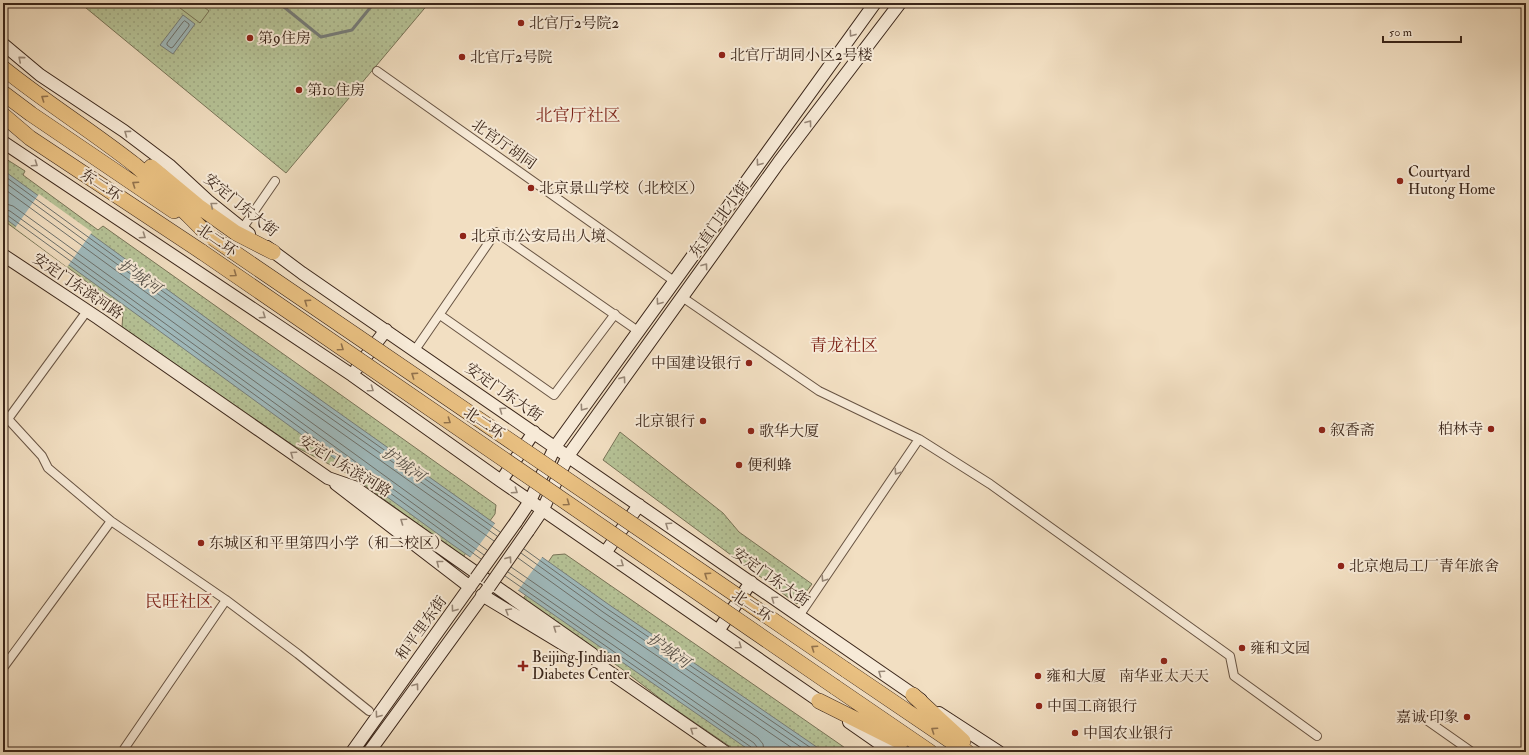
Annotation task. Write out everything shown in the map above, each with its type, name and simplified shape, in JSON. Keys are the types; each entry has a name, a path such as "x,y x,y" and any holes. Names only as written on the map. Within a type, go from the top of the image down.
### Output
{"highway":[{"path":"3,68 25,86 61,110 136,166 160,187 208,234"},
{"name":"北二环","path":"3,93 31,114 966,752"},
{"path":"61,110 122,145 148,164 198,206 236,234 273,252"},
{"name":"东二环","path":"3,115 30,138 202,252"},
{"path":"3,119 30,138"},
{"name":"北二环","path":"202,252 930,752"},
{"path":"913,695 976,752"},
{"path":"819,701 921,752"}],"street":[{"name":"东直门北小街","path":"530,501 554,447 875,3"},
{"name":"东直门北小街","path":"543,509 568,456 785,154 900,3"},
{"name":"安定门东大街","path":"3,44 40,75 124,131 169,165 208,201 273,252 913,695 999,752"},
{"name":"北官厅胡同","path":"377,71 674,280"},
{"path":"3,142 352,375 501,481 892,752"},
{"path":"772,144 785,154"},
{"path":"242,229 275,181"},
{"path":"415,350 496,232 638,331"},
{"name":"安定门东滨河路","path":"3,255 87,311 328,478 354,487 592,654 602,666 725,752"},
{"path":"682,297 819,392 919,439 990,484 1230,656 1234,676 1317,736"},
{"path":"87,311 6,417 42,456 48,468 111,521 226,600 298,654 369,711"},
{"path":"440,315 554,395 615,314"},
{"path":"352,375 386,330"},
{"path":"501,481 534,432"},
{"path":"799,616 919,439"},
{"path":"328,478 473,582"},
{"name":"和平里东街","path":"352,752 530,501"},
{"path":"605,553 639,504"},
{"name":"和平里东街","path":"368,752 543,509"},
{"path":"3,668 111,521"},
{"path":"718,631 751,582"},
{"path":"485,591 602,666"},
{"path":"122,752 226,600"},
{"path":"1425,719 1472,752"}],"green space":[{"path":"80,3 429,3 286,173"},
{"path":"184,3 199,3 209,11 200,23 180,8"},
{"path":"3,157 25,171 23,175 98,230 103,226 496,505 495,514 463,557 352,476 294,446 122,327 123,313 82,278 3,220"},
{"path":"620,432 723,513 739,532 812,584 797,604 603,460"},
{"path":"565,554 851,752 738,752 666,703 622,669 523,599 553,555"}],"water":[{"path":"183,15 195,24 173,54 160,45"},
{"name":"护城河","path":"3,170 249,349 608,604 824,752 752,752 453,545 3,217"}],"pier":[{"path":"39,194 92,232 67,267 15,228"},
{"path":"496,522 543,556 517,592 469,559"}],"waterway":[{"path":"279,3 321,37 352,30 374,3"}],"place":[{"name":"北官厅2号院2","path":"521,23"},
{"name":"第9住房","path":"250,38"},
{"name":"北官厅胡同小区2号楼","path":"722,55"},
{"name":"北官厅2号院","path":"462,57"},
{"name":"第10住房","path":"299,90"},
{"name":"Courtyard Hutong Home","path":"1400,181"},
{"name":"北京景山学校（北校区）","path":"531,188"},
{"name":"北京市公安局出人境","path":"463,236"},
{"name":"中国建设银行","path":"749,363"},
{"name":"北京银行","path":"703,421"},
{"name":"柏林寺","path":"1491,429"},
{"name":"叙香斋","path":"1322,430"},
{"name":"歌华大厦","path":"751,431"},
{"name":"便利蜂","path":"739,465"},
{"name":"东城区和平里第四小学（和二校区）","path":"201,543"},
{"name":"北京炮局工厂青年旅舍","path":"1341,566"},
{"name":"雍和文园","path":"1242,648"},
{"name":"南华亚太天天","path":"1164,661"},
{"name":"Beijing Jindian Diabetes Center","path":"523,666"},
{"name":"雍和大厦","path":"1038,676"},
{"name":"中国工商银行","path":"1039,706"},
{"name":"嘉诚·印象","path":"1467,717"},
{"name":"中国农业银行","path":"1075,733"}],"district":[{"name":"北官厅社区","path":"578,115"},
{"name":"青龙社区","path":"844,345"},
{"name":"民旺社区","path":"179,601"}]}
